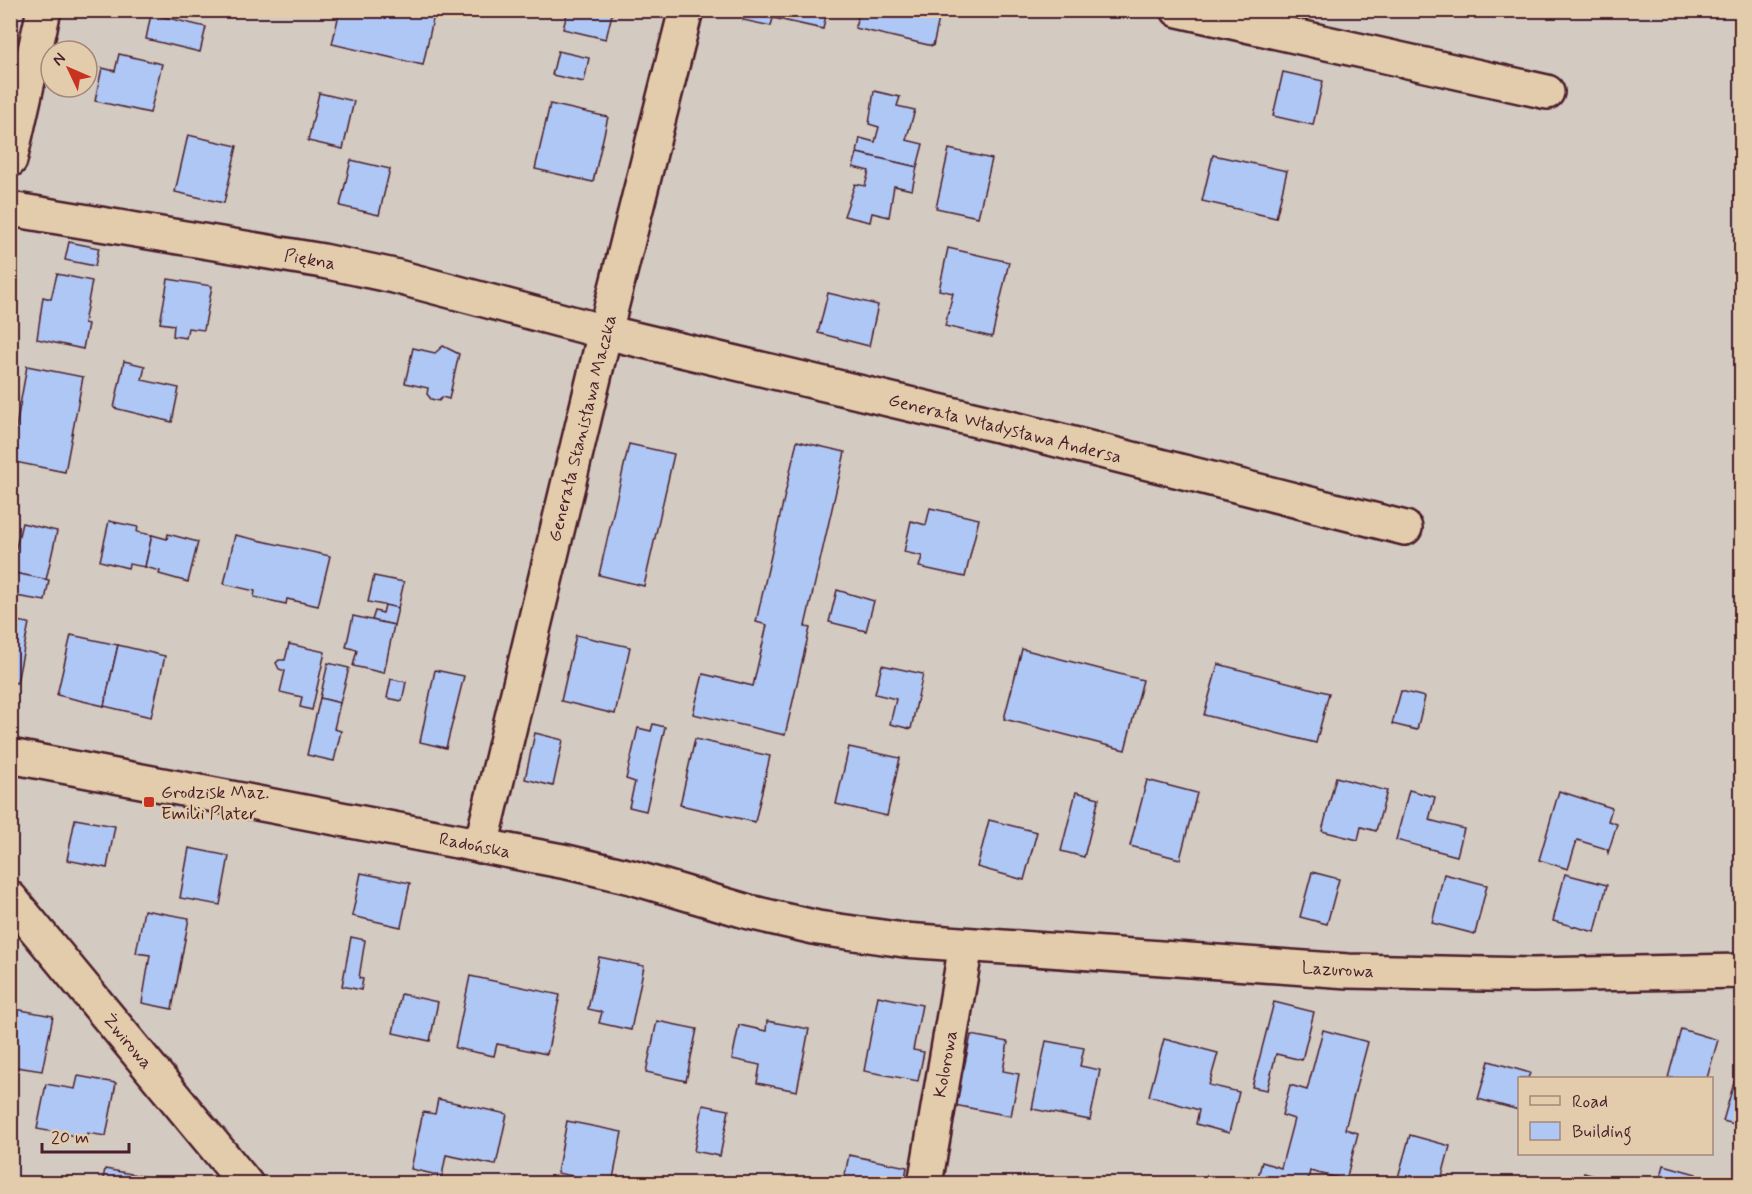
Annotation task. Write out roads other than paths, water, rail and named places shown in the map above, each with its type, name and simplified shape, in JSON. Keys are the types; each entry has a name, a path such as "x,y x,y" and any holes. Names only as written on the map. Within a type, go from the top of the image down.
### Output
{"street":[{"path":"10,160 44,10"},
{"name":"Generała Stanisława Maczka","path":"480,846 686,10"},
{"path":"1178,10 1547,92"},
{"name":"Piękna","path":"10,209 323,261 404,278 605,332"},
{"name":"Generała Władysława Andersa","path":"605,332 1010,428 1405,528"},
{"name":"Radońska","path":"10,756 631,877 749,912 818,928 858,935 951,944"},
{"name":"Żwirowa","path":"10,898 246,1184"},
{"name":"Lazurowa","path":"951,944 1348,970 1533,975 1742,971"},
{"name":"Kolorowa","path":"925,1184 951,944"}],"place":[{"name":"Grodzisk Maz. Emilii Plater","path":"149,802"}]}
